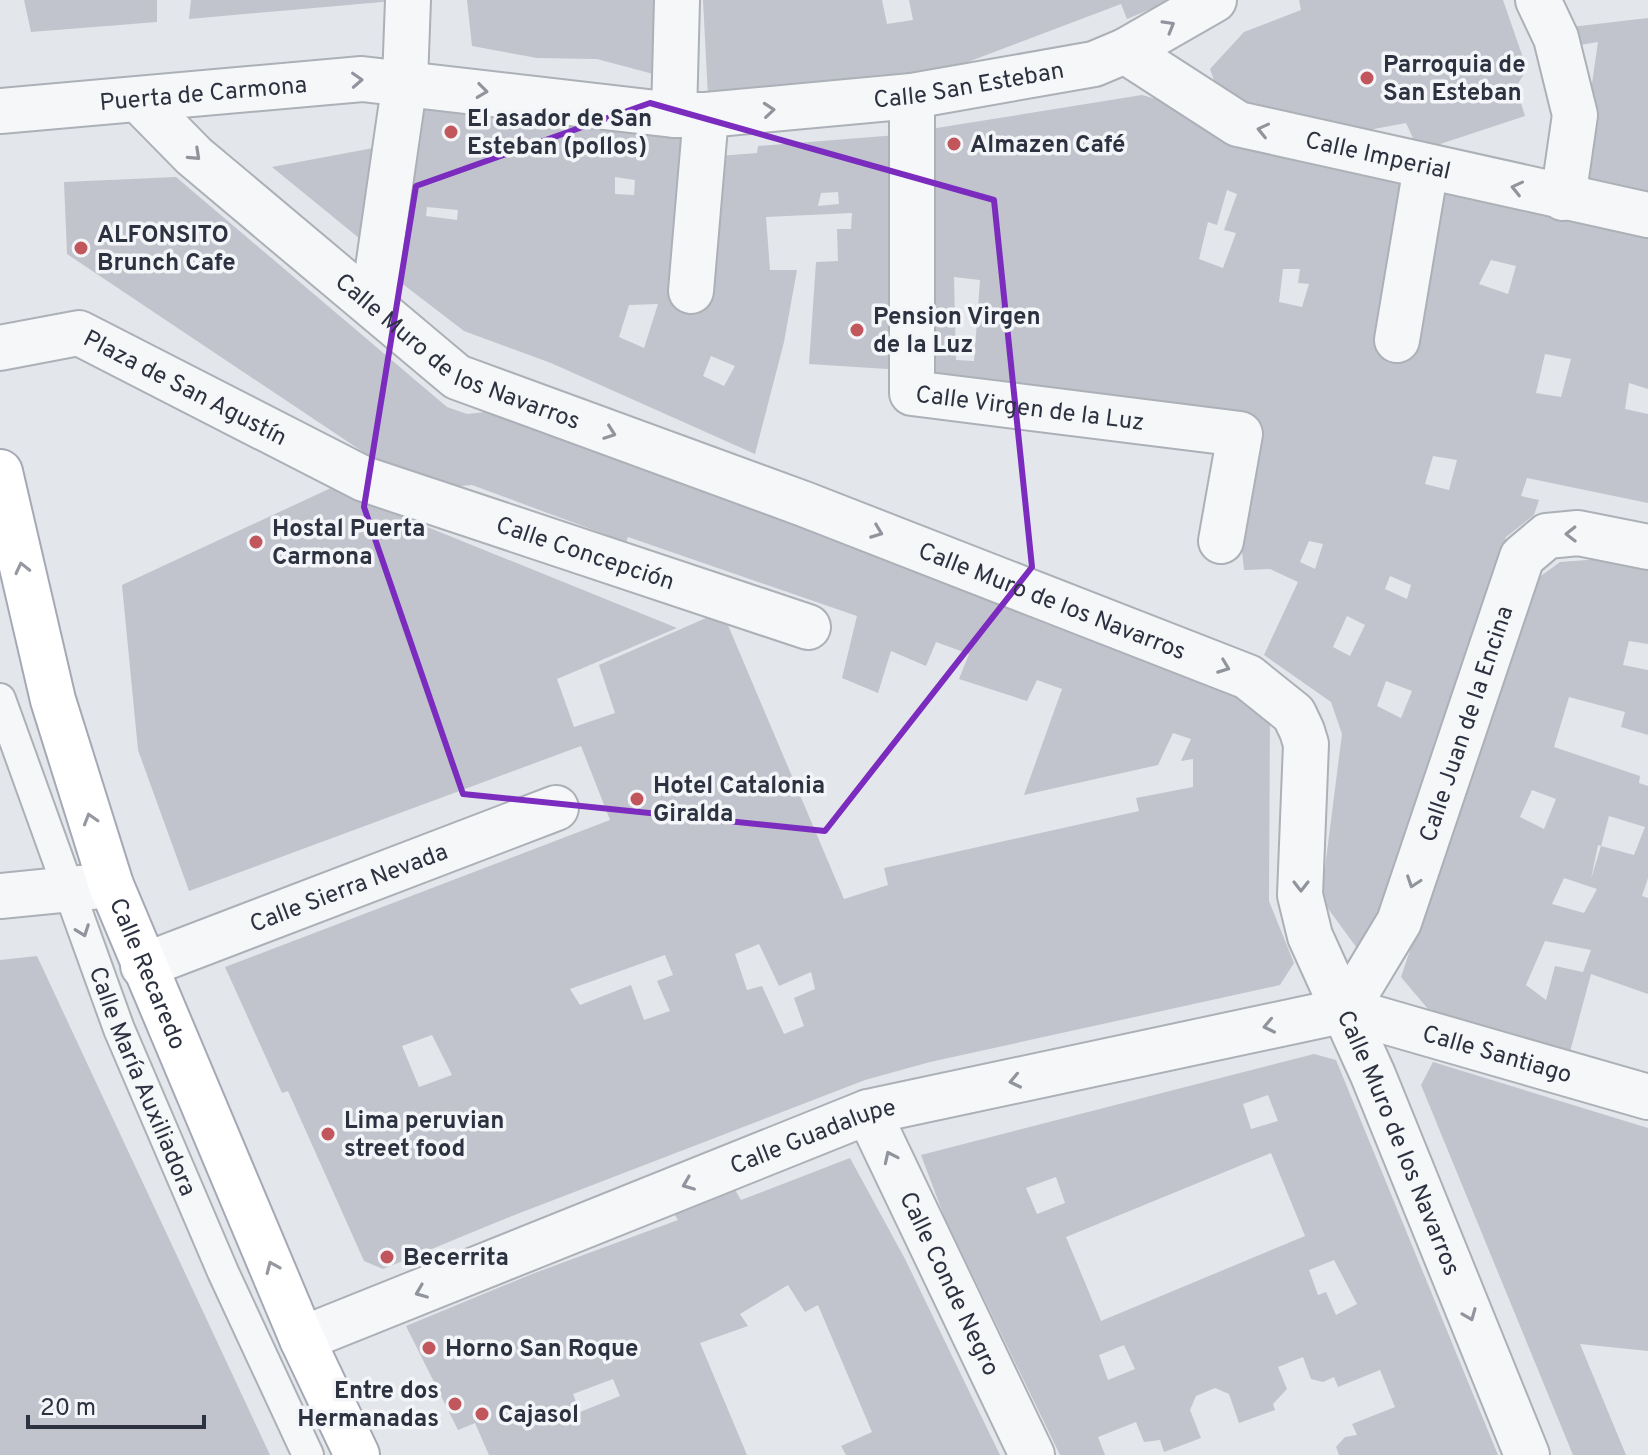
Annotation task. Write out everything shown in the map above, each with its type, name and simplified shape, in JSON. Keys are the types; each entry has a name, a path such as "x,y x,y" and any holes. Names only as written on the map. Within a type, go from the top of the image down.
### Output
{"main road":[{"name":"Calle Recaredo","path":"0,472 53,700 111,885 302,1339 357,1455"}],"street":[{"path":"373,303 405,81 408,0"},
{"path":"677,0 690,115 691,291"},
{"name":"Calle San Esteban","path":"405,81 690,115 912,96 1094,64 1125,51 1214,0"},
{"path":"1538,0 1556,38 1575,115 1563,198"},
{"name":"Calle Imperial","path":"1125,51 1238,124 1648,215"},
{"name":"Puerta de Carmona","path":"0,111 362,79 405,81"},
{"name":"Calle Virgen de la Luz","path":"912,96 912,393 1240,434 1221,541"},
{"name":"Calle Muro de los Navarros","path":"139,100 194,156 373,303 457,377 804,504 1248,677 1274,694 1294,714 1306,744 1300,895 1310,936 1346,1010 1527,1455"},
{"path":"1397,340 1426,167"},
{"name":"Plaza de San Agustín","path":"0,348 79,333 364,479"},
{"name":"Calle Concepción","path":"364,479 808,627"},
{"name":"Calle Juan de la Encina","path":"1346,1010 1399,922 1522,557 1547,536 1578,533 1648,547"},
{"name":"Calle Sierra Nevada","path":"143,966 556,808"},
{"path":"0,896 111,885"},
{"name":"Calle Santiago","path":"1346,1010 1648,1097"},
{"name":"Calle Guadalupe","path":"302,1339 868,1112 1346,1010"},
{"name":"Calle Conde Negro","path":"868,1112 1032,1455"}],"lane":[{"name":"Calle María Auxiliadora","path":"0,699 125,1043 223,1272 308,1455"}],"highlighted area":[{"path":"650,103 994,200 1032,567 825,831 463,794 364,507 416,186"}],"building":[{"path":"24,0 157,0 157,22 31,32"},
{"path":"191,0 405,0 189,19"},
{"path":"467,0 665,0 657,75 597,59 537,58 472,46"},
{"path":"703,0 882,0 887,24 913,20 909,0 1172,0 1127,19 1121,4 944,71 708,97"},
{"name":"Parroquia de San Esteban","path":"1299,0 1503,0 1527,69 1516,87 1525,116 1419,151 1406,123 1331,137 1319,118 1296,131 1224,108 1210,69 1244,32 1301,10"},
{"path":"1648,18 1648,209 1577,187 1598,42 1580,45 1571,27"},
{"path":"1142,95 1437,180 1648,231 1648,389 1629,383 1625,409 1648,414 1648,503 1527,478 1521,496 1539,500 1534,515 1506,537 1389,907 1362,955 1321,899 1342,734 1331,702 1264,655 1298,582 1270,569 1244,570 1242,551 1235,552 1255,423 919,379 924,130","holes":["1227,190 1237,194 1224,230 1236,233 1223,268 1199,259 1208,222 1217,225","1491,260 1516,266 1508,294 1479,284","1283,269 1300,269 1298,283 1309,284 1302,307 1279,302","954,277 980,280 974,361 956,360","1545,354 1571,359 1561,397 1536,393","1433,456 1457,460 1449,490 1425,484","1309,541 1323,544 1315,569 1300,562","1390,576 1411,585 1407,599 1385,589","1347,616 1365,625 1350,656 1333,647","1386,681 1412,691 1401,718 1377,706"]},
{"path":"415,96 437,96 436,111 696,125 719,156 757,153 758,146 897,135 903,370 809,364 816,262 838,261 837,229 851,229 852,213 766,217 770,270 797,270 784,342 755,454 551,363 464,331 387,272","holes":["615,177 635,180 634,195 615,194","838,192 839,204 818,206 821,193","427,207 458,210 457,220 426,216","658,304 644,348 619,337 629,305","711,356 735,366 724,386 703,376"]},
{"path":"384,146 370,247 272,167"},
{"path":"176,177 447,407 467,414 503,410 803,519 1270,709 1269,901 1294,963 1280,985 930,1062 865,1080 383,1269 364,1261 288,1091 282,1093 225,967 610,820 581,746 189,891 138,750 122,585 331,488 677,628 557,679 574,727 615,713 599,665 722,611 844,899 888,885 884,868 1139,811 1136,798 1193,787 1193,759 1181,761 1191,739 1173,733 1158,765 1024,795 1062,689 1037,680 1027,701 959,679 969,654 936,642 926,666 891,651 878,693 842,678 857,616 628,537 626,542 472,485 438,488 393,472 67,254 64,182","holes":["759,944 779,986 811,972 815,989 794,998 804,1026 784,1034 762,986 747,990 735,954","665,955 673,975 657,981 670,1011 644,1020 631,985 580,1005 570,989","432,1035 452,1075 419,1087 402,1046"]},
{"path":"1615,558 1648,566 1648,644 1629,641 1623,665 1648,670 1648,735 1621,727 1625,712 1569,697 1554,747 1640,776 1639,783 1648,786 1648,878 1642,896 1648,898 1648,994 1591,974 1567,1063 1496,1032 1428,1009 1401,977 1534,581 1560,562","holes":["1532,790 1556,799 1544,829 1520,817","1609,816 1645,827 1634,855 1601,846","1598,845 1601,846 1591,879","1564,878 1597,889 1584,913 1552,904","1545,941 1591,950 1583,972 1555,966 1546,1000 1526,985"]},
{"path":"37,956 270,1455 0,1455 0,960"},
{"path":"1314,1054 1336,1060 1498,1455 1339,1455 1336,1447 1345,1437 1357,1435 1352,1424 1395,1407 1380,1370 1338,1387 1334,1377 1323,1382 1311,1379 1303,1357 1278,1367 1287,1389 1273,1404 1275,1410 1239,1423 1229,1394 1215,1388 1196,1396 1190,1410 1201,1438 1164,1452 1160,1440 1144,1442 1136,1422 1098,1437 1105,1455 1060,1455 944,1216 921,1155","holes":["1268,1095 1278,1121 1251,1129 1243,1104","1271,1153 1305,1236 1101,1321 1066,1237","1056,1177 1065,1203 1037,1214 1026,1188","1334,1260 1357,1304 1336,1315 1326,1292 1318,1295 1309,1270","1124,1345 1135,1369 1108,1380 1099,1355"]},
{"path":"1433,1062 1648,1128 1648,1351 1580,1344 1626,1455 1573,1455 1421,1085"},
{"path":"850,1158 905,1259 1000,1455 846,1455 841,1446 872,1432 818,1305 805,1312 788,1285 740,1314 748,1326 700,1343 747,1455 489,1455 475,1423 458,1430 406,1326 532,1274 678,1220 666,1201 728,1178 741,1200","holes":["613,1379 620,1396 580,1412 573,1394"]}],"place":[{"name":"Parroquia de San Esteban","path":"1367,78"},
{"name":"El asador de San Esteban (pollos)","path":"451,132"},
{"name":"Almazen Café","path":"954,144"},
{"name":"ALFONSITO Brunch Cafe","path":"81,248"},
{"name":"Pension Virgen de la Luz","path":"857,330"},
{"name":"Hostal Puerta Carmona","path":"256,542"},
{"name":"Hotel Catalonia Giralda","path":"637,799"},
{"name":"Lima peruvian street food","path":"328,1134"},
{"name":"Becerrita","path":"387,1257"},
{"name":"Horno San Roque","path":"429,1348"},
{"name":"Entre dos Hermanadas","path":"455,1404"},
{"name":"Cajasol","path":"482,1414"}]}
